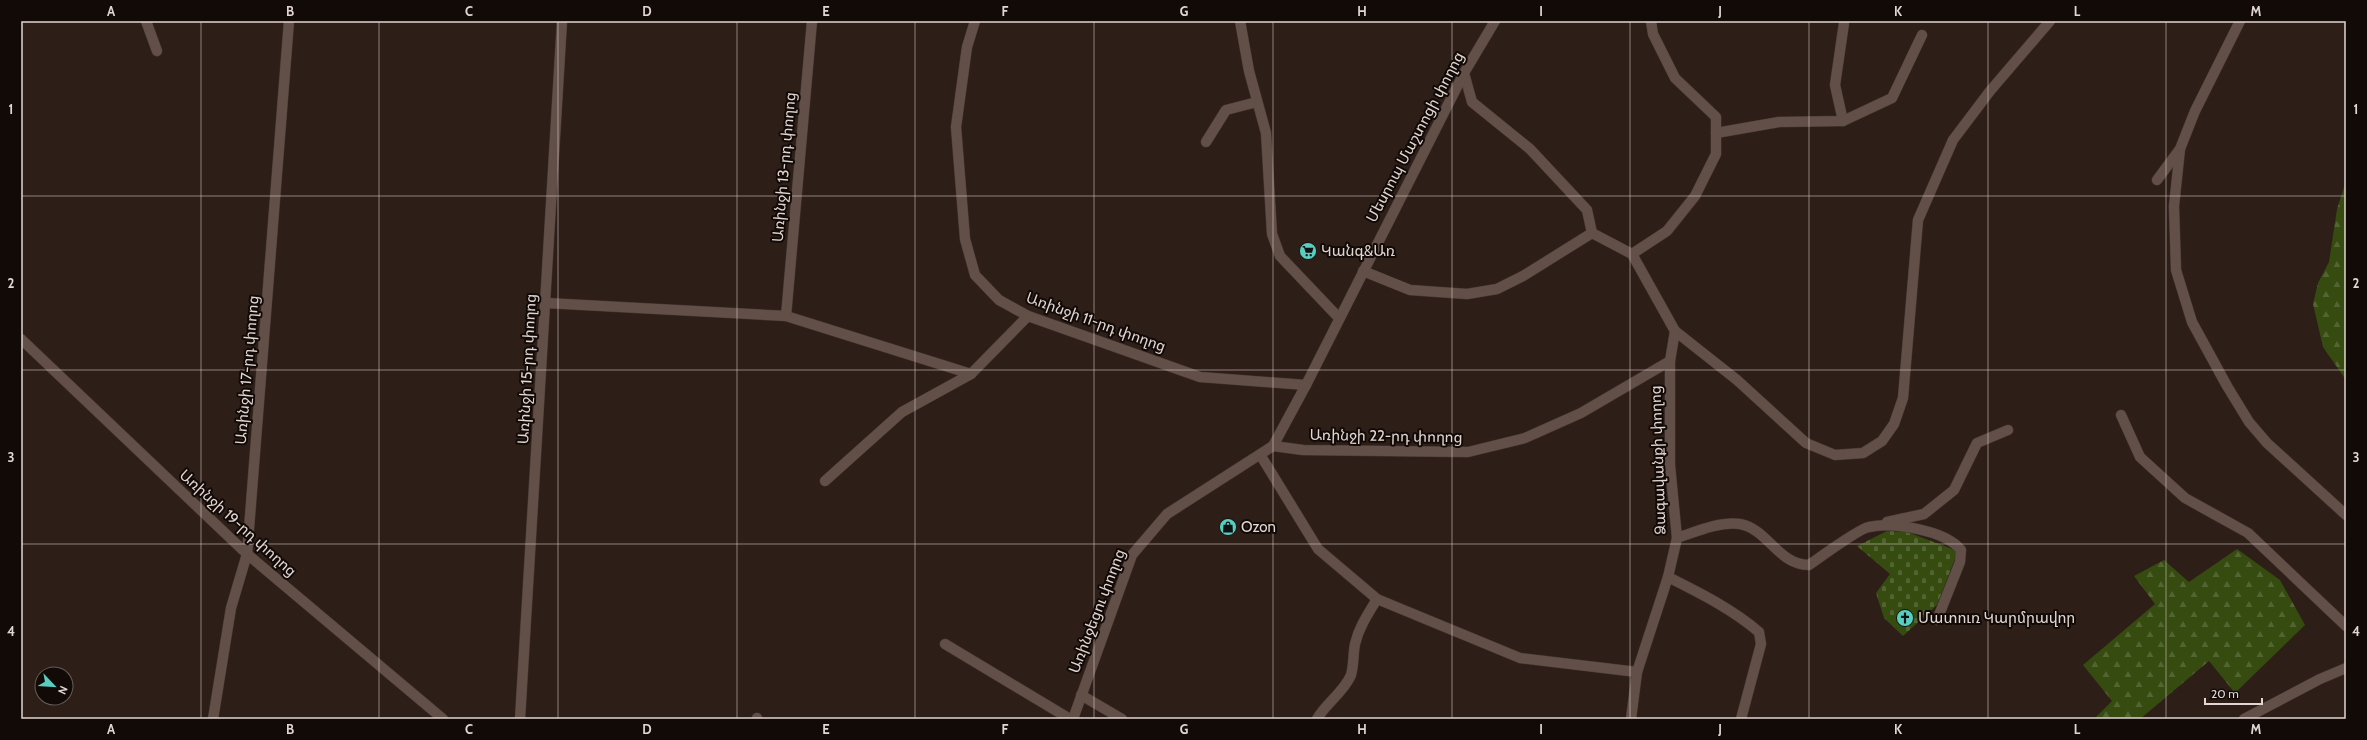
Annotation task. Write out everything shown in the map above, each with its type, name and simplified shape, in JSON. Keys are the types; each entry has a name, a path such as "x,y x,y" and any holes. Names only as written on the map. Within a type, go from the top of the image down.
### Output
{"street":[{"path":"146,21 157,51"},
{"name":"Առինջի 17-րդ փողոց","path":"213,719 231,608 247,554 289,21"},
{"name":"Առինջի 15-րդ փողոց","path":"520,719 562,21"},
{"name":"Առինջի 13-րդ փողոց","path":"786,316 812,21"},
{"name":"Առինջի 11-րդ փողոց","path":"975,21 967,47 956,127 965,239 976,275 999,300 1028,316 1200,376 1306,385"},
{"path":"1240,21 1249,71 1266,133 1272,234 1280,256 1339,318"},
{"name":"Մեսրոպ Մաշտոցի փողոց","path":"1261,456 1273,446 1306,385 1363,270 1464,74 1495,21"},
{"path":"1632,254 1667,231 1695,196 1716,154 1716,117 1675,78 1653,34 1651,21"},
{"path":"1464,74 1472,102 1530,149 1576,199 1586,210 1592,233 1632,254 1675,331 1737,380 1806,443 1835,455 1863,453 1882,441 1894,424 1903,398 1918,220 1953,140 1990,91 2050,21"},
{"path":"2240,21 2194,111 2180,149 2174,206 2176,270 2192,322 2227,386 2249,422 2267,443 2346,514"},
{"path":"1843,121 1835,85 1844,23"},
{"path":"1716,133 1779,122 1843,121 1892,98 1922,35"},
{"path":"1206,142 1226,110 1257,102"},
{"path":"2157,180 2180,149"},
{"path":"1363,270 1410,290 1467,294 1497,289 1523,276 1592,233"},
{"path":"546,303 786,316 971,374"},
{"path":"825,481 902,412 971,374 1028,316"},
{"name":"Ձագավանքի փողոց","path":"1631,719 1637,672 1668,577 1677,538 1670,465 1670,362 1675,331"},
{"name":"Առինջի 19-րդ փողոց","path":"21,339 247,554 443,719"},
{"name":"Առինջի 22-րդ փողոց","path":"1273,446 1303,450 1468,452 1525,438 1581,414 1670,362"},
{"path":"2121,415 2140,457 2186,498 2248,534 2346,626"},
{"path":"1677,538 1698,530 1739,524 1755,529 1787,560 1798,565 1809,565 1867,526 1924,514 1954,490 1977,443 2008,430"},
{"path":"1261,456 1318,548 1377,599 1520,658 1637,672"},
{"name":"Առինջեցու փողոց","path":"1072,719 1132,555 1167,514 1261,456"},
{"path":"1867,526 1910,526 1955,542 1961,550 1960,562 1937,620"},
{"path":"1668,577 1715,601 1744,619 1759,632 1761,644 1740,719"},
{"path":"1317,719 1322,709 1345,685 1351,675 1354,646 1360,626 1377,599"},
{"path":"945,644 1072,719"},
{"path":"2244,719 2320,679 2346,668"},
{"path":"1082,695 1122,719"}],"green space":[{"path":"2346,181 2346,380 2323,347 2313,304 2318,283 2329,262 2337,209"},
{"path":"1887,531 1907,532 1958,551 1937,605 1903,636 1884,618 1876,593 1890,574 1857,546"},
{"path":"2237,549 2280,580 2305,625 2235,693 2209,661 2140,719 2094,719 2112,701 2083,665 2155,604 2134,576 2164,560 2189,582"}],"place":[{"name":"Կանգ&Առ","path":"1308,251"},
{"name":"Ozon","path":"1228,527"},
{"name":"Մատուռ Կարմրավոր","path":"1905,618"}]}
